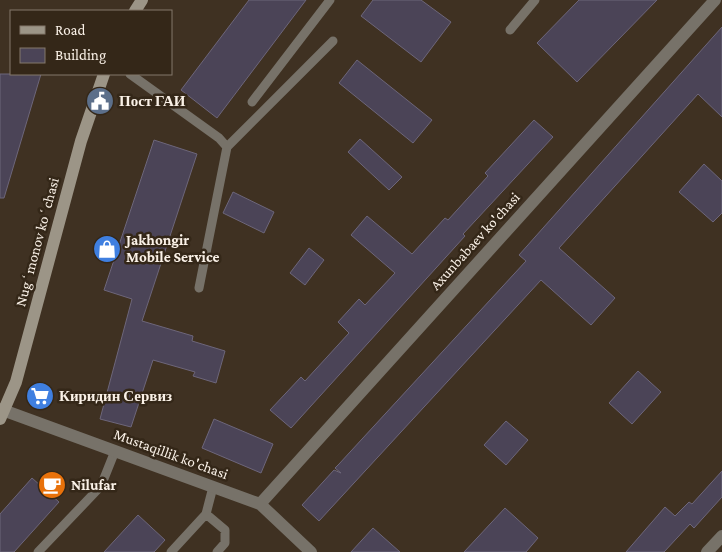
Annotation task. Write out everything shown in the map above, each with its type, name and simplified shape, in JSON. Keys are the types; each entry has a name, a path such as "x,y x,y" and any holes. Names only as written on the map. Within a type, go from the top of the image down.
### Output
{"main road":[{"name":"Nugʻmonov koʻchasi","path":"1,411 16,382 81,141 104,75"}],"street":[{"name":"Axunbabaev ko'chasi","path":"260,504 715,0"},
{"name":"Mustaqillik ko'chasi","path":"1,411 260,504 312,552"},
{"path":"707,552 722,536"}],"lane":[{"path":"252,102 330,0"},
{"path":"510,30 535,0"},
{"path":"199,288 227,147 333,41"},
{"path":"131,75 219,138 227,147"},
{"path":"38,552 101,486 115,451"},
{"path":"171,552 206,514 213,487"},
{"path":"206,514 225,530 225,543 217,552"}],"building":[{"path":"249,0 306,0 217,118 181,90"},
{"path":"373,0 421,0 451,22 421,62 361,16"},
{"path":"579,0 657,0 577,82 537,43"},
{"path":"722,27 722,117 698,94 559,248 615,298 591,325 541,280 319,521 302,505 334,470 341,473 335,468 526,261 519,255"},
{"path":"357,60 432,120 413,143 339,83"},
{"path":"0,74 41,75 4,198 0,198"},
{"path":"534,120 553,137 463,234 465,236 291,428 270,410 301,377 305,381 349,333 338,322 359,299 365,305 395,273 351,235 367,216 412,254 445,218 448,220 488,176 485,173"},
{"path":"360,139 402,177 389,190 348,152"},
{"path":"154,140 197,154 142,321 193,336 192,341 225,351 216,383 193,376 195,372 153,360 131,427 100,419 132,299 104,290"},
{"path":"704,164 722,181 722,213 713,222 679,192"},
{"path":"233,192 274,212 264,233 223,213"},
{"path":"309,248 324,260 305,285 290,273"},
{"path":"638,371 661,392 632,424 609,403"},
{"path":"214,419 273,444 261,473 202,448"},
{"path":"506,421 528,440 506,465 484,445"},
{"path":"722,471 722,497 694,528 690,524 664,552 626,552 665,507 675,516 689,502 692,504"},
{"path":"32,478 59,502 14,552 0,552 0,514"},
{"path":"505,508 538,538 526,552 464,552"},
{"path":"138,515 165,540 154,552 104,552"},
{"path":"373,528 400,552 351,552"}],"place":[{"name":"Пост ГАИ","path":"100,101"},
{"name":"Jakhongir Mobile Service","path":"107,249"},
{"name":"Киридин Сервиз","path":"40,396"},
{"name":"Nilufar","path":"52,485"}]}
